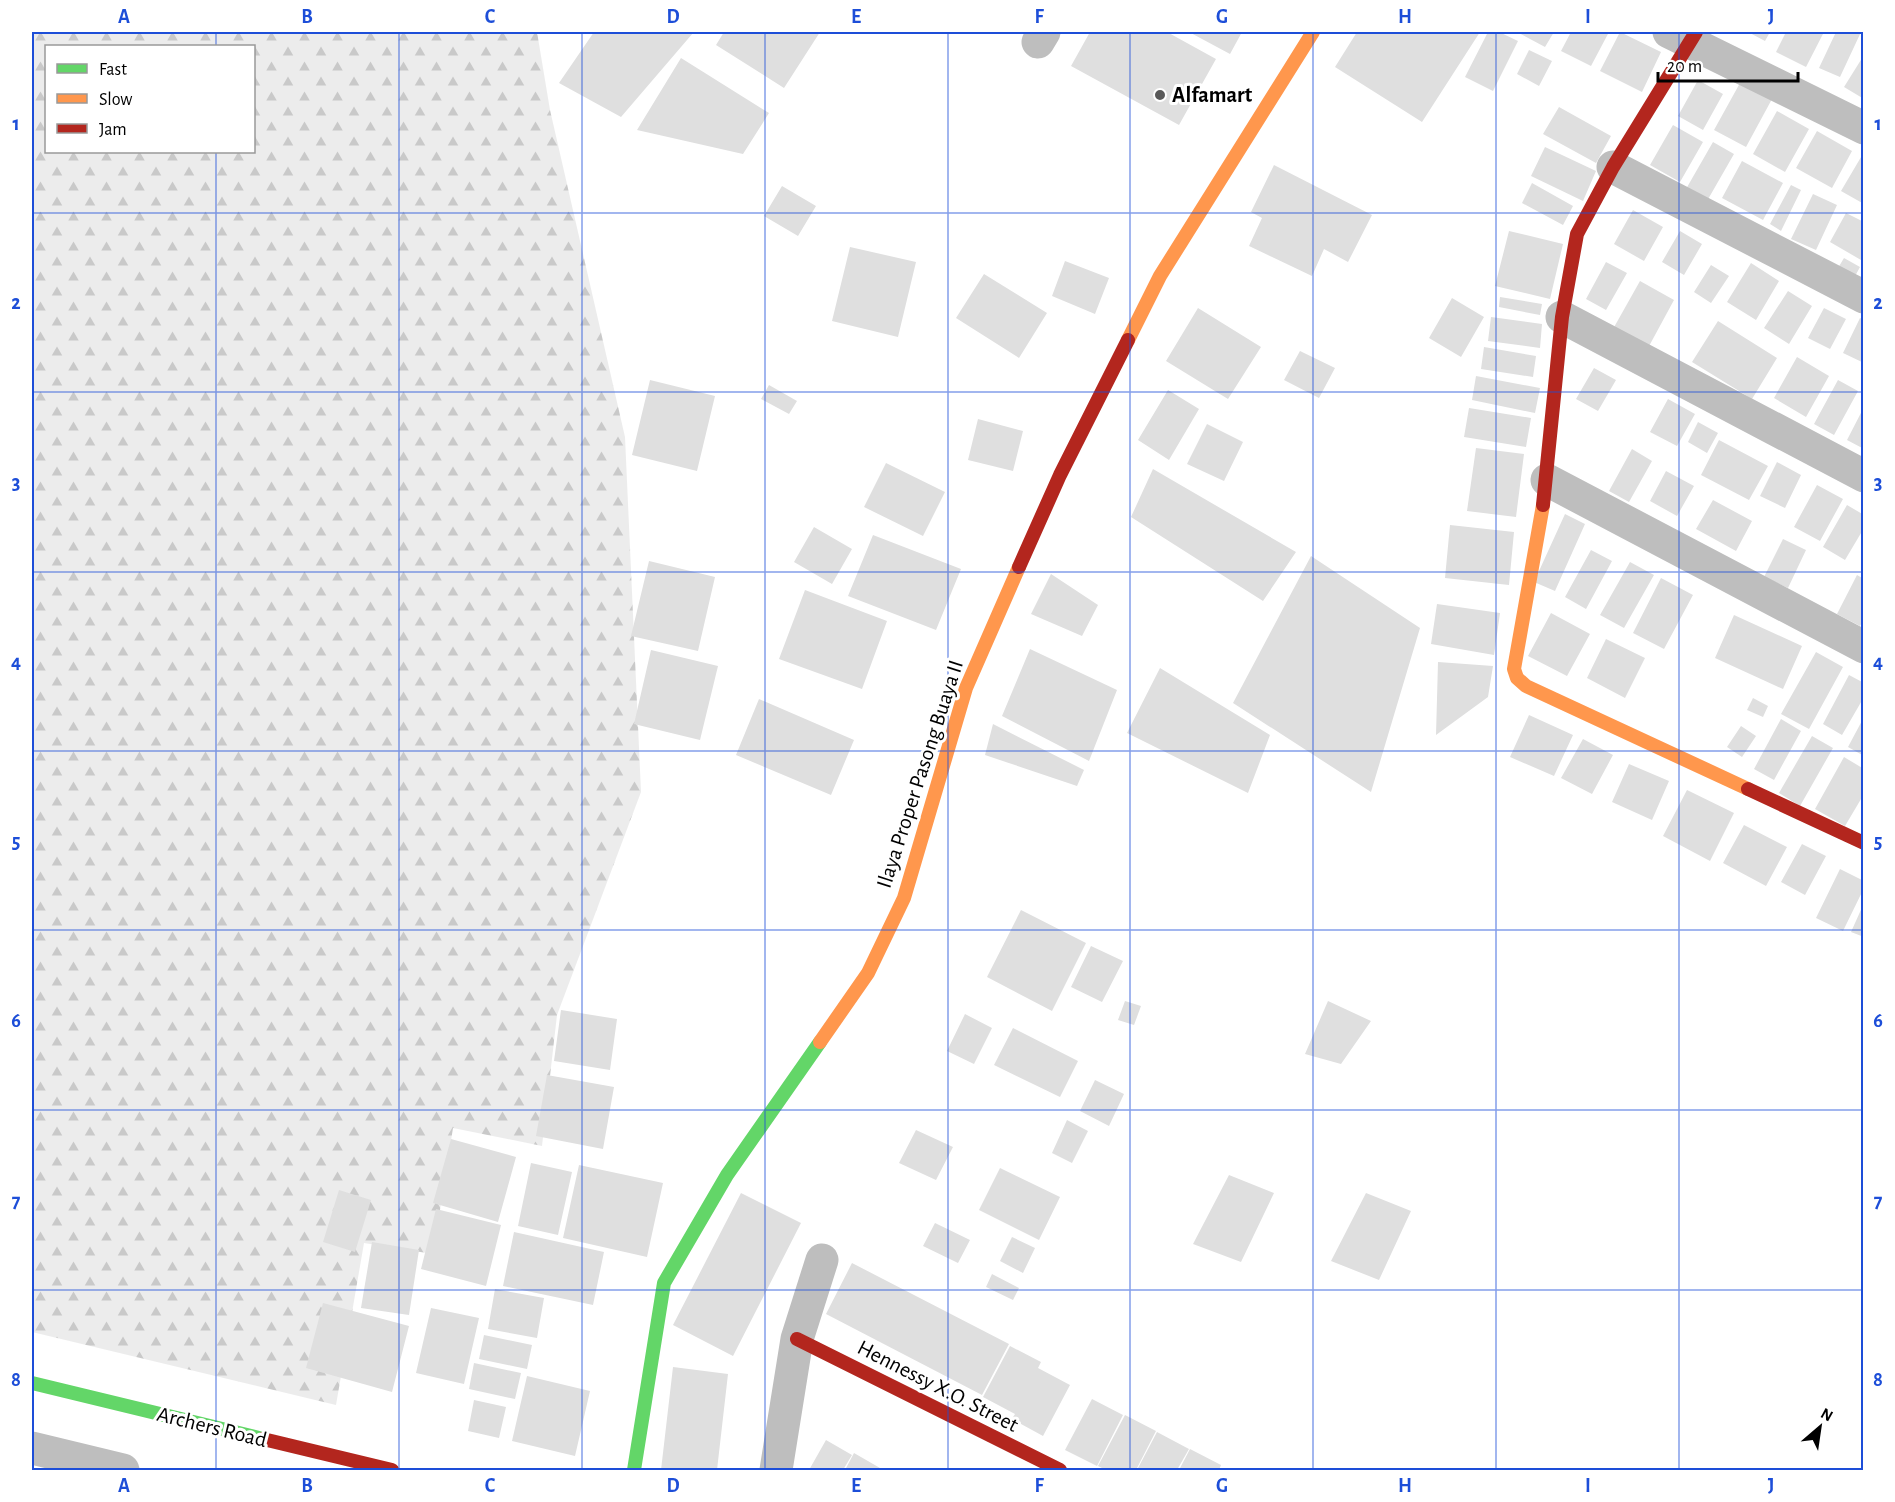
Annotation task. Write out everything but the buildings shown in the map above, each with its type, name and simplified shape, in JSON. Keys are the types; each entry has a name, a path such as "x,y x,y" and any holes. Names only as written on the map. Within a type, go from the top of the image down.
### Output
{"street":[{"name":"Ilaya Proper Pasong Buaya II","path":"634,1470 664,1283 727,1175 868,973 904,898 966,688 1060,475 1160,276 1313,32"},
{"path":"1863,128 1684,35 1577,234 1562,317 1547,480 1514,657 1517,678 1526,686 1863,843"},
{"path":"1613,167 1863,297"},
{"path":"1562,317 1863,476"},
{"path":"1547,480 1863,647"},
{"path":"776,1470 797,1339 822,1260"},
{"name":"Hennessy X.O. Street","path":"797,1339 1060,1470"},
{"name":"Archers Road","path":"32,1383 392,1470"},
{"path":"32,1448 123,1470"}],"green space":[{"path":"32,32 537,32 550,110 625,437 641,792 557,1015 542,1146 453,1128 433,1254 364,1243 336,1405 32,1332"}],"traffic: fast":[{"path":"634,1470 664,1283 727,1175 820,1042"},
{"path":"32,1383 263,1439"}],"traffic: slow":[{"path":"1128,340 1160,276 1313,32"},
{"path":"1543,505 1514,669 1517,678 1526,686 1748,789"},
{"path":"820,1042 868,973 904,898 966,688 1019,567"}],"traffic: jam":[{"path":"1543,505 1562,317 1577,234 1613,167 1696,32"},
{"path":"1019,567 1060,475 1128,340"},
{"path":"1748,789 1864,843"},
{"path":"797,1339 1060,1470"},
{"path":"263,1439 392,1470"}],"place":[{"name":"Alfamart","path":"1160,95"}]}
